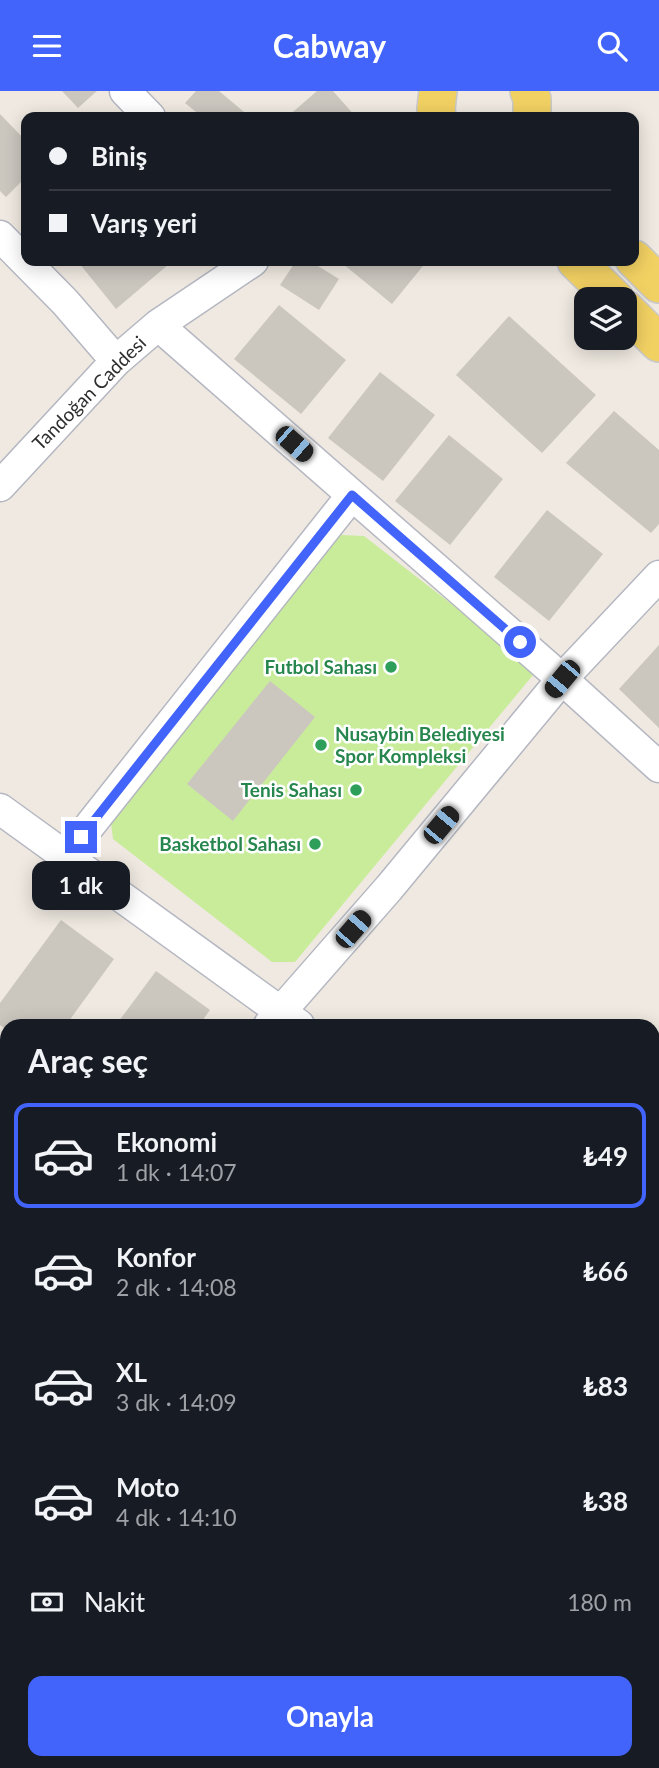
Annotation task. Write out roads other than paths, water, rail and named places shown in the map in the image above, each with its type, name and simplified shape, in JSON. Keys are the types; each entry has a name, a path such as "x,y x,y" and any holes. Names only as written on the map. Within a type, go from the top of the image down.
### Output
{"main road":[{"path":"436,112 438,91"},
{"path":"530,91 533,99 532,112"},
{"path":"639,264 659,285"},
{"path":"581,266 603,287"},
{"path":"637,321 659,344"}],"street":[{"path":"125,91 145,112"},
{"path":"0,236 21,257"},
{"path":"30,266 116,361"},
{"name":"Tandoğan Caddesi","path":"0,486 116,361 158,325 246,266"},
{"path":"158,325 659,767"},
{"path":"64,858 352,495"},
{"path":"285,1019 562,679 659,576"},
{"path":"0,809 280,1019"}],"place":[{"name":"Futbol Sahası","path":"391,667"},
{"name":"Nusaybin Belediyesi Spor Kompleksi","path":"321,745"},
{"name":"Tenis Sahası","path":"356,790"},
{"name":"Basketbol Sahası","path":"315,844"}]}
